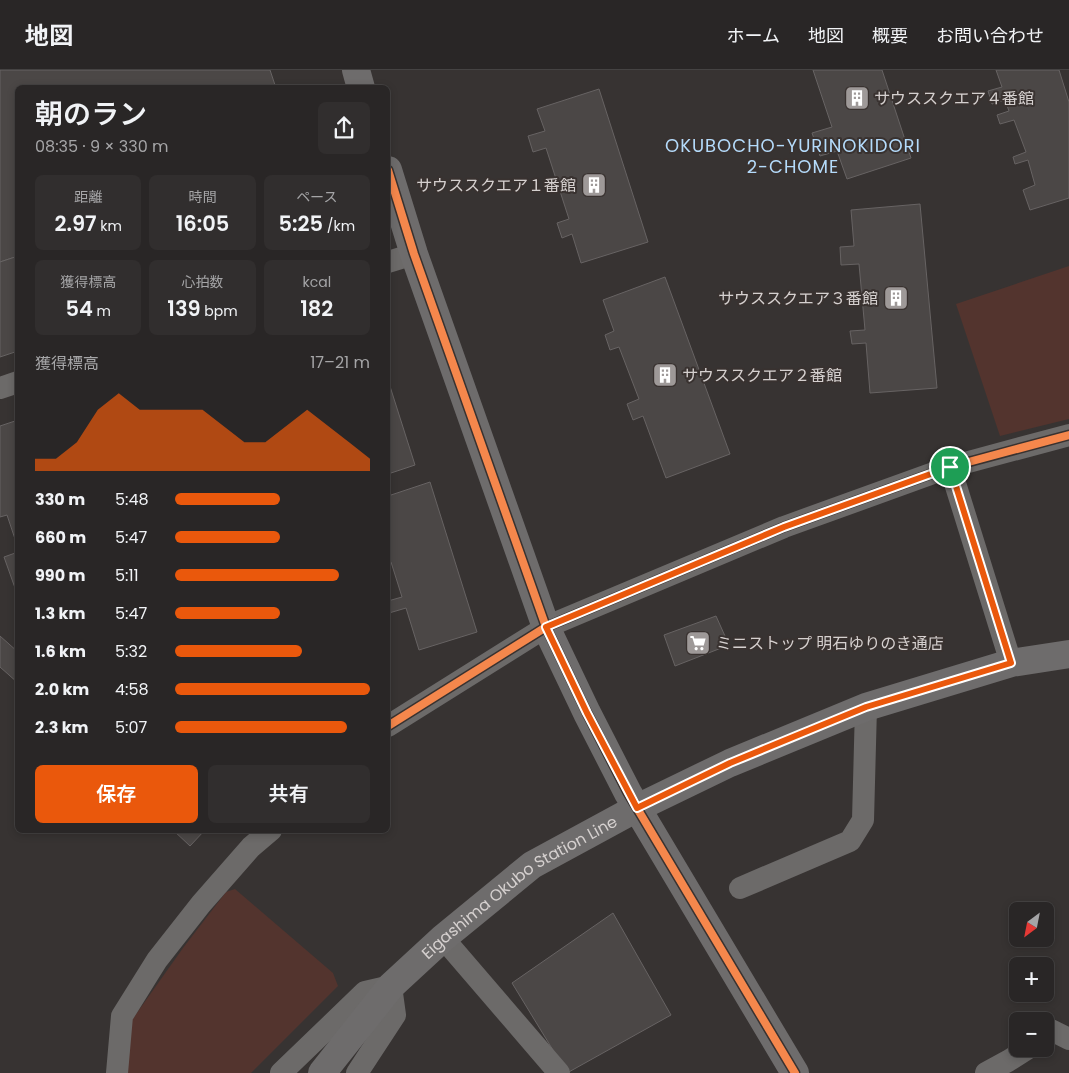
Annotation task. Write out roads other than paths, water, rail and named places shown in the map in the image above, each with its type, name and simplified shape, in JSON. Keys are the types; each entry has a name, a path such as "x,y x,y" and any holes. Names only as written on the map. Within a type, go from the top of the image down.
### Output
{"street":[{"path":"356,70 360,85"},
{"path":"390,176 414,254 546,627 587,713 637,808 795,1073"},
{"path":"390,261 414,254"},
{"path":"0,388 15,383"},
{"path":"390,725 546,627 784,527 950,467 1069,435"},
{"path":"950,467 1011,663"},
{"name":"Eigashima Okubo Station Line","path":"322,1073 391,986 443,938 532,865 637,808 730,763 866,707 1011,663 1069,654"},
{"path":"740,888 850,841 863,820 866,707"},
{"path":"117,1073 122,1016 157,960 201,904 267,833"},
{"path":"443,938 559,1073"},
{"path":"280,1073 365,992 391,986 395,1015 357,1073"},
{"path":"1054,1032 1069,1039"},
{"path":"986,1073 1010,1067 1019,1057"}],"place":[{"name":"サウススクエア４番館","path":"857,98"},
{"name":"サウススクエア１番館","path":"594,185"},
{"name":"サウススクエア３番館","path":"896,298"},
{"name":"サウススクエア２番館","path":"665,375"},
{"name":"ミニストップ 明石ゆりのき通店","path":"698,643"}],"district":[{"name":"OKUBOCHO-YURINOKIDORI 2-CHOME","path":"793,156"}]}
